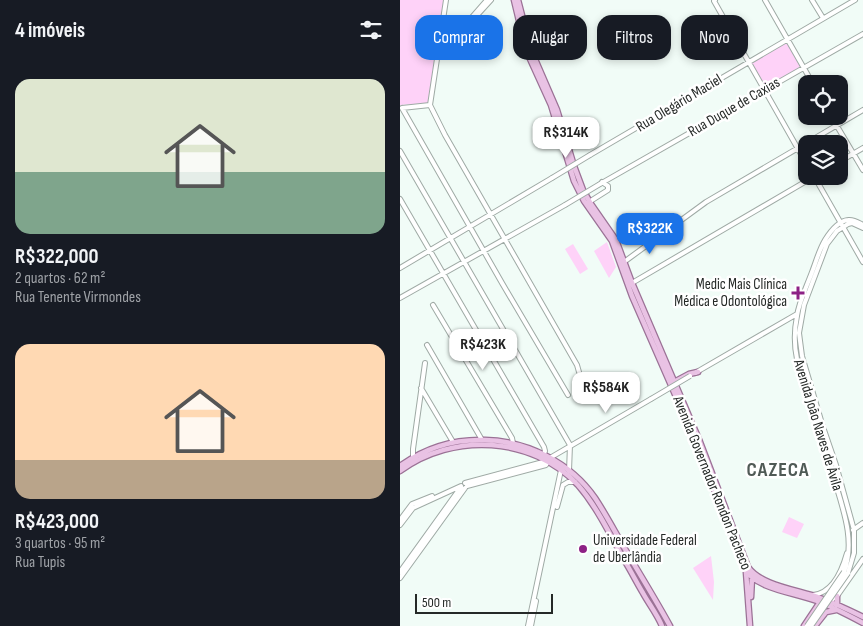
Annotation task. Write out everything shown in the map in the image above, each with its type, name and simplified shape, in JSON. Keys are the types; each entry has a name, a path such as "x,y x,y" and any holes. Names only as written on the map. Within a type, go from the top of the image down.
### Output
{"main road":[{"name":"Avenida Governador Rondon Pacheco","path":"516,0 531,50 557,110 574,166 589,202 614,237 632,284 700,442 752,575"},
{"name":"Avenida Governador Rondon Pacheco","path":"516,0 526,50 553,110 574,181 584,201 612,242 632,296 695,440 746,571 766,585 812,597 863,617"},
{"path":"674,382 689,374 698,372"},
{"path":"400,471 432,448 453,442 482,440 513,443 544,454 575,482 591,502 670,626"},
{"path":"400,466 445,449 480,444 514,448 534,454 549,459 569,471 595,498 662,626"},
{"path":"746,571 751,624"},
{"path":"751,624 752,575"},
{"path":"834,605 838,594"},
{"name":"Avenida Governador Rondon Pacheco","path":"812,597 822,603 834,605 863,623"},
{"path":"812,597 816,607 822,603"},
{"name":"Avenida João Naves de Ávila","path":"813,626 834,605"},
{"name":"Avenida João Naves de Ávila","path":"806,626 816,607"},
{"path":"812,614 817,614 820,618"}],"street":[{"path":"474,15 487,0"},
{"path":"477,15 491,0"},
{"path":"766,0 786,40 808,75"},
{"path":"812,0 823,18"},
{"name":"Rua Olegário Maciel","path":"400,268 855,0"},
{"path":"624,262 706,202 798,148 715,1"},
{"path":"443,15 445,2"},
{"name":"Rua Duque de Caxias","path":"504,239 863,34"},
{"path":"437,60 429,105 432,113 579,372"},
{"path":"429,105 401,108 568,395"},
{"path":"821,135 863,110"},
{"path":"837,126 863,170"},
{"path":"848,157 863,148"},
{"path":"400,151 570,445 569,471"},
{"path":"589,202 608,190 608,186 603,182"},
{"path":"632,284 799,185"},
{"path":"819,185 863,262"},
{"path":"400,199 543,445 544,454"},
{"path":"842,224 851,223 863,226"},
{"name":"Avenida João Naves de Ávila","path":"813,626 847,572 854,553 854,530 798,359 795,337 797,314 824,243 842,224"},
{"name":"Avenida João Naves de Ávila","path":"806,626 847,572 849,558 844,501 802,356 800,332 804,305 823,252 842,224"},
{"path":"400,298 504,239"},
{"path":"433,305 512,438 513,443"},
{"path":"400,520 414,505 463,486 546,465 549,459 570,445 797,314"},
{"path":"427,345 482,440"},
{"path":"413,460 425,363"},
{"path":"421,388 453,442"},
{"path":"529,626 555,508 561,470"},
{"path":"555,508 563,485 568,482 575,482"},
{"path":"400,572 463,486"},
{"path":"400,578 463,486"},
{"path":"400,525 414,505"},
{"path":"851,520 863,522"},
{"path":"848,533 863,522"},
{"path":"812,597 825,592 833,584 843,566 849,546"},
{"path":"847,572 863,559"},
{"path":"833,584 838,594 863,559"}],"shaded area":[{"path":"400,0 444,0 442,15 415,15 415,60 435,60 428,103 400,105"},
{"path":"787,40 803,68 765,90 748,61"},
{"path":"607,242 616,267 609,278 594,251"},
{"path":"573,244 588,269 580,274 565,249"},
{"path":"789,517 804,524 797,538 782,532"},
{"path":"711,556 714,582 713,600 693,568"}],"place":[{"name":"Medic Mais Clínica Médica e Odontológica","path":"798,293"},
{"name":"Universidade Federal de Uberlândia","path":"583,549"}],"district":[{"name":"CAZECA","path":"778,470"}]}
